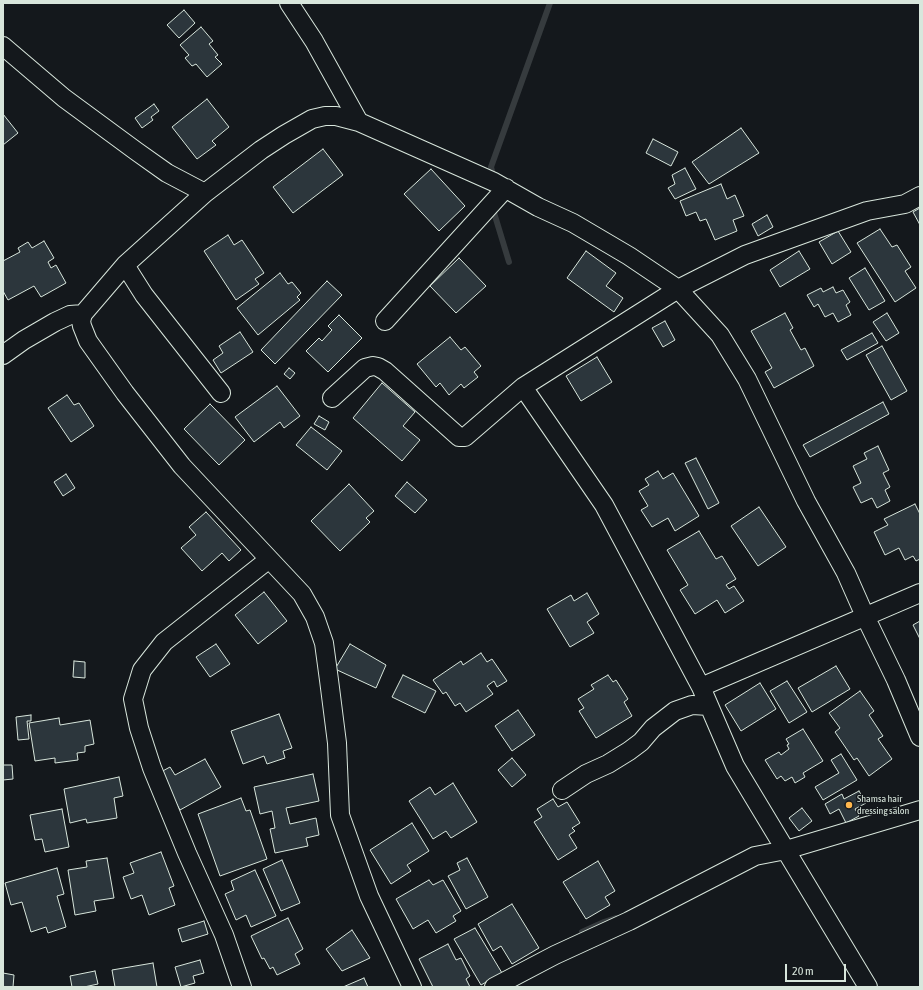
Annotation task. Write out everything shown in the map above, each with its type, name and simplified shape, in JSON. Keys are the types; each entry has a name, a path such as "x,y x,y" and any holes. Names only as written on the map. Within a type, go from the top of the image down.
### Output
{"street":[{"path":"289,3 314,40 359,122"},
{"path":"3,46 64,98 136,151 167,173 205,193"},
{"path":"412,987 369,896 340,815 337,743 331,694 324,643 315,617 302,594 268,560 182,466 124,393 88,341 81,321 84,314 125,265 205,193 261,150 312,119 325,116 336,116 359,122 494,182 538,207 573,223 629,256 678,289 720,335 747,379 806,501 846,573 896,680 920,737"},
{"path":"385,321 506,188"},
{"path":"332,398 365,368 373,366 378,367 385,371 459,437 462,437 470,434 523,387 678,289 745,255 867,211 905,204 920,196"},
{"path":"125,265 144,295 221,393"},
{"path":"3,355 24,340 55,322 70,315 84,314"},
{"path":"523,387 604,505 701,687 735,766 868,987"},
{"path":"242,987 224,935 184,846 152,768 139,728 133,699 142,670 164,642 268,560"},
{"path":"701,687 920,593"},
{"path":"562,790 586,774 608,764 642,742 653,728 675,711 692,705 709,706"},
{"path":"494,987 555,955 629,921 755,856 786,850 920,810"}],"building":[{"path":"184,10 195,23 179,38 167,25"},
{"path":"201,27 213,41 209,44 218,55 215,57 222,64 207,77 196,64 192,66 185,58 189,55 180,45"},
{"path":"207,99 229,127 212,141 216,145 197,159 172,127"},
{"path":"154,104 159,111 151,117 153,120 142,128 135,118"},
{"path":"3,114 18,133 3,145"},
{"path":"741,128 759,153 709,184 692,162"},
{"path":"653,139 678,152 671,166 646,153"},
{"path":"323,149 343,175 293,213 273,187"},
{"path":"685,168 696,189 675,199 668,188 675,184 672,175"},
{"path":"431,169 465,206 439,231 404,194"},
{"path":"721,184 727,199 735,195 744,216 733,220 737,231 715,240 706,219 700,221 696,212 686,216 680,201"},
{"path":"920,208 920,225 913,212"},
{"path":"767,215 773,227 758,236 752,224"},
{"path":"880,229 892,247 897,245 911,267 905,271 916,288 895,302 857,243"},
{"path":"838,231 851,252 832,264 819,242"},
{"path":"228,235 234,245 242,240 264,273 255,279 259,284 236,300 204,251"},
{"path":"44,241 54,258 48,262 51,268 56,265 66,283 41,297 34,286 8,300 3,291 3,261 20,252 18,248 28,242 32,248"},
{"path":"586,251 616,273 606,286 623,298 614,312 567,278"},
{"path":"799,251 810,269 780,287 770,270"},
{"path":"459,258 486,286 456,313 430,286"},
{"path":"865,268 885,301 869,310 849,278"},
{"path":"280,273 288,284 292,282 301,293 297,297 300,300 258,335 237,308"},
{"path":"327,281 342,295 275,364 261,350"},
{"path":"833,287 836,293 843,290 850,302 846,305 851,315 838,322 833,313 825,317 818,304 814,307 807,295 821,288 823,292"},
{"path":"785,313 793,328 790,330 801,350 805,348 814,366 774,388 765,372 772,368 751,331"},
{"path":"887,313 899,333 886,341 873,322"},
{"path":"339,315 362,338 328,372 306,351 319,338 322,341 332,330 328,326"},
{"path":"665,321 675,340 663,347 652,328"},
{"path":"240,332 253,352 221,373 213,360 223,353 219,346"},
{"path":"872,333 878,343 847,360 841,350"},
{"path":"450,337 461,350 465,347 481,366 474,372 478,377 464,388 461,384 449,395 440,383 436,387 417,364"},
{"path":"882,346 907,391 891,400 866,355"},
{"path":"597,357 612,382 581,401 566,376"},
{"path":"289,368 295,373 290,379 284,374"},
{"path":"382,383 415,412 403,426 420,440 402,461 353,418"},
{"path":"277,386 300,416 284,428 280,422 254,442 235,417"},
{"path":"67,395 74,405 79,403 94,426 71,442 48,408"},
{"path":"883,402 889,414 810,457 803,445"},
{"path":"210,404 245,440 219,465 184,429"},
{"path":"319,416 329,422 325,430 314,424"},
{"path":"311,427 342,451 327,470 296,445"},
{"path":"878,446 889,470 883,473 890,487 885,490 890,501 877,508 872,498 861,503 853,487 861,483 853,466 867,459 864,453"},
{"path":"696,458 719,503 708,509 685,463"},
{"path":"658,471 663,479 673,473 699,516 675,531 668,518 652,527 641,510 648,506 639,491 649,485 645,479"},
{"path":"66,474 75,488 63,496 54,482"},
{"path":"407,482 427,500 415,513 395,496"},
{"path":"349,484 374,511 366,518 370,522 340,551 311,521"},
{"path":"915,504 920,514 920,559 916,561 913,556 905,560 899,548 885,555 874,532 888,525 884,519"},
{"path":"759,507 786,547 758,566 731,526"},
{"path":"206,512 241,550 229,561 222,553 202,571 181,548 196,535 189,527"},
{"path":"699,531 716,559 722,556 736,579 726,585 729,589 734,586 744,601 725,613 717,600 695,614 680,590 688,585 667,550"},
{"path":"264,592 287,621 258,644 235,615"},
{"path":"587,593 599,614 587,622 594,633 570,647 547,609 571,595 574,601"},
{"path":"920,621 920,639 913,625"},
{"path":"216,644 230,664 210,677 196,657"},
{"path":"350,644 386,665 376,688 335,669"},
{"path":"481,653 487,662 492,659 507,681 497,687 494,681 487,686 493,694 466,712 460,703 455,706 446,692 443,694 433,680 461,661 463,665"},
{"path":"74,661 85,662 85,678 73,677"},
{"path":"836,666 850,689 812,712 798,688"},
{"path":"403,675 436,691 425,713 392,697"},
{"path":"608,675 613,682 616,680 628,699 624,702 632,716 596,738 579,711 584,708 578,699 594,689 591,685"},
{"path":"787,681 807,712 789,723 770,691"},
{"path":"760,683 776,709 741,731 725,705"},
{"path":"860,691 874,711 869,715 883,736 878,739 892,759 869,776 857,758 854,760 835,732 840,728 829,713"},
{"path":"518,710 535,735 512,751 495,726"},
{"path":"279,714 292,748 283,751 285,758 267,764 264,756 243,764 231,731"},
{"path":"31,715 31,721 27,721 29,739 18,740 16,717"},
{"path":"59,718 60,725 90,720 94,744 85,746 85,752 77,753 78,760 55,763 55,758 35,761 29,723"},
{"path":"803,729 823,761 803,773 805,777 795,783 792,777 785,781 781,776 777,779 765,760 779,752 781,755 789,749 787,745 789,744 786,739"},
{"path":"841,754 857,780 823,800 815,787 839,773 831,760"},
{"path":"512,758 526,775 512,787 498,770"},
{"path":"205,759 221,787 180,810 159,773 170,767 175,775"},
{"path":"3,765 12,765 13,779 3,780"},
{"path":"313,774 319,801 286,808 290,824 316,818 319,835 306,838 308,846 275,853 270,829 275,828 272,811 260,814 254,787"},
{"path":"119,777 123,796 114,798 117,818 87,823 86,819 70,823 64,789"},
{"path":"453,783 477,822 451,838 446,831 433,839 409,801 430,787 435,795"},
{"path":"859,791 866,803 855,809 859,816 846,823 839,809 830,814 825,804 842,794 844,799"},
{"path":"241,798 246,811 250,810 267,859 220,876 198,814"},
{"path":"553,799 558,807 567,802 580,823 572,828 575,831 569,835 577,848 558,860 534,822 542,817 537,809"},
{"path":"802,808 812,821 799,831 789,818"},
{"path":"62,809 69,847 45,852 42,839 35,840 30,815"},
{"path":"412,823 429,851 407,865 411,871 391,884 370,850"},
{"path":"161,852 174,886 169,888 175,905 149,915 142,895 131,899 123,877 134,873 130,863"},
{"path":"107,858 114,898 94,901 96,911 75,915 68,870 87,867 86,861"},
{"path":"467,858 488,897 466,909 448,876 460,870 457,863"},
{"path":"282,860 300,903 281,911 263,869"},
{"path":"598,861 615,891 605,897 610,905 586,919 563,882"},
{"path":"57,868 64,894 57,896 66,927 48,933 46,927 31,932 22,902 11,905 5,883"},
{"path":"255,870 276,916 251,927 246,915 236,920 225,894 234,890 231,881"},
{"path":"429,880 433,885 443,880 461,911 453,916 456,921 436,933 428,920 413,929 396,899"},
{"path":"512,904 539,948 512,964 501,946 493,951 478,924"},
{"path":"288,918 303,949 295,954 300,964 277,975 273,967 270,969 264,958 262,959 251,936"},
{"path":"204,921 208,934 182,942 178,929"},
{"path":"475,928 502,973 481,985 454,939"},
{"path":"352,930 370,958 342,971 326,949"},
{"path":"448,944 456,960 461,958 470,976 466,979 470,987 433,987 419,959"},
{"path":"200,960 204,973 193,976 195,983 181,987 175,967"},
{"path":"153,963 157,987 115,987 112,970"},
{"path":"95,971 98,984 84,987 72,987 70,976"},
{"path":"3,973 14,975 13,987 3,987"},
{"path":"364,978 368,987 343,987"}],"waterway":[{"path":"494,179 491,167 550,3"},
{"path":"492,206 509,262"},
{"path":"582,932 616,918"}],"place":[{"name":"Shamsa hair dressing salon","path":"849,805"}]}
